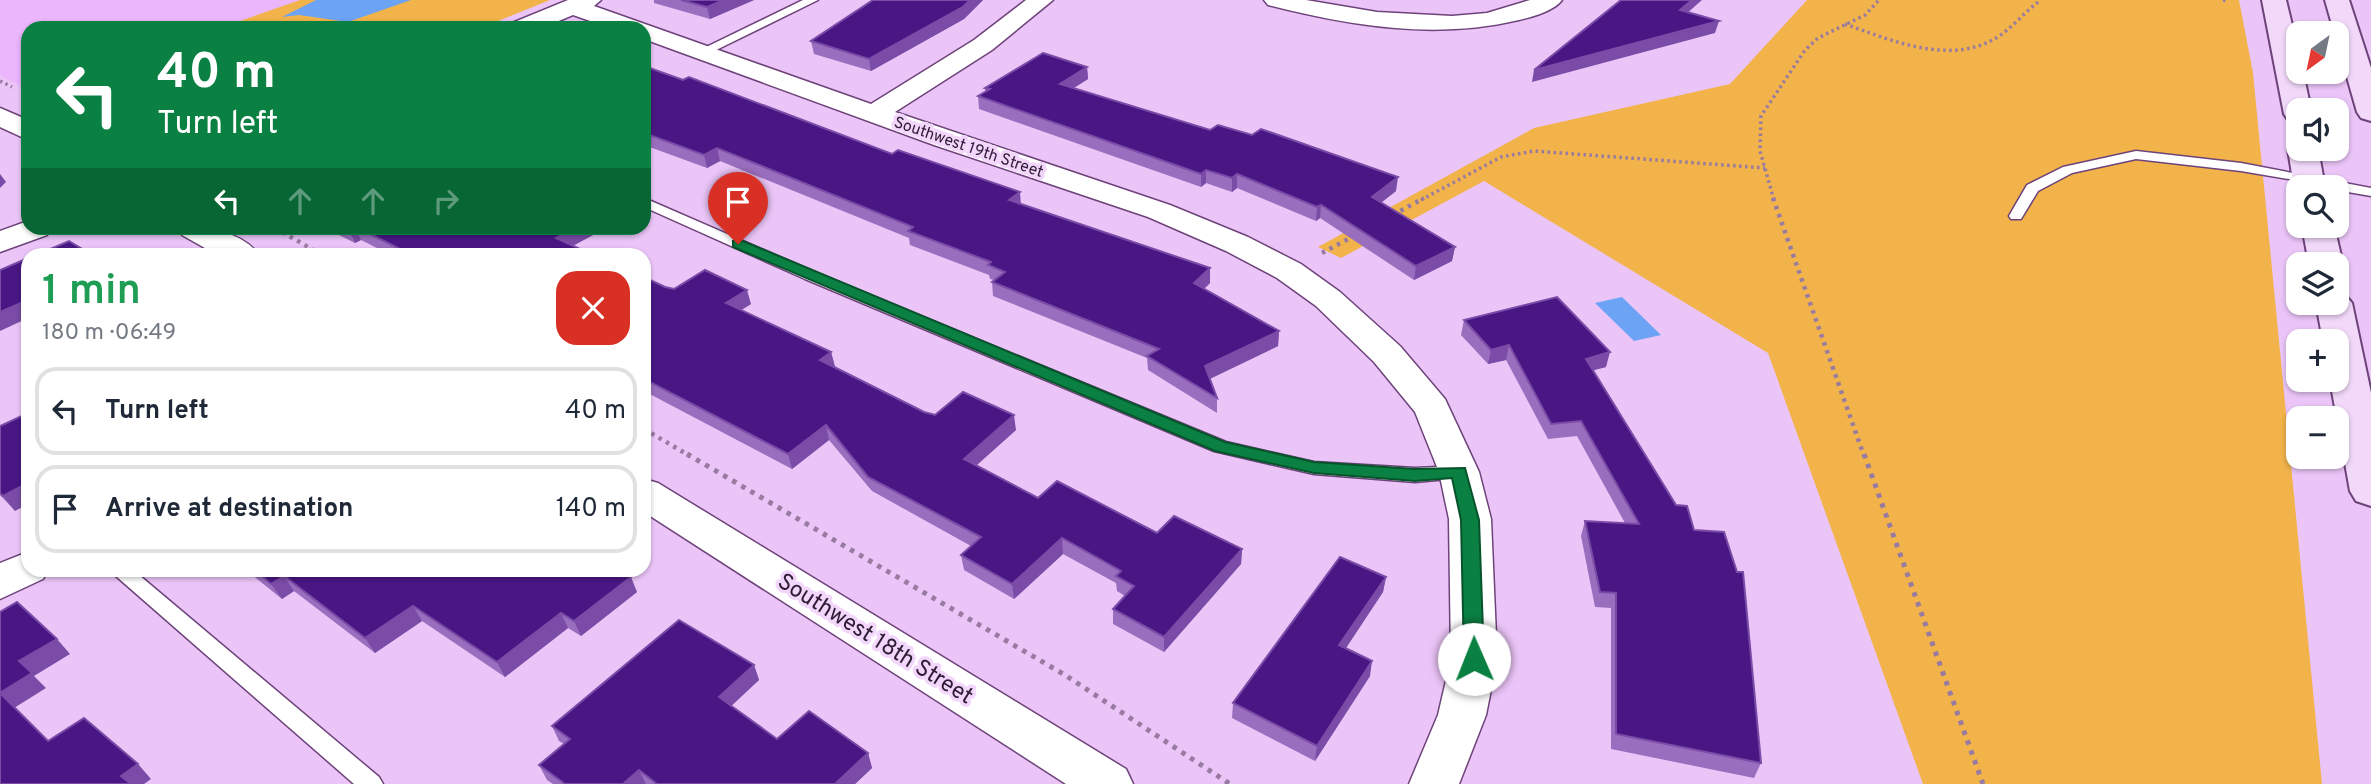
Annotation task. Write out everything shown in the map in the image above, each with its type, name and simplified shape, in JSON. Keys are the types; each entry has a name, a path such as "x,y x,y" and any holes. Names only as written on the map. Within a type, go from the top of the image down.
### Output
{"main road":[{"path":"2274,0 2295,98"},
{"path":"2337,0 2371,112"},
{"path":"2336,315 2371,491"}],"street":[{"path":"875,113 983,45 1041,0"},
{"path":"1276,0 1353,18 1436,23 1481,20 1520,12 1550,0"},
{"path":"538,21 580,4 618,21"},
{"name":"Southwest 19th Street","path":"651,33 1159,211 1237,244 1289,271"},
{"path":"0,116 21,128"},
{"path":"0,242 21,234"},
{"path":"206,235 229,248"},
{"path":"1289,271 1328,299 1387,354 1432,408 1459,472 1470,520 1474,659 1462,715 1434,784"},
{"name":"Southwest 18th Street","path":"651,497 1108,784"},
{"path":"0,583 21,572"}],"lane":[{"path":"704,51 812,0"},
{"path":"2015,216 2032,188 2068,170 2136,155 2241,167 2286,178"},
{"path":"2349,189 2371,192"},
{"path":"651,205 811,276 1221,447 1314,468 1415,475 1459,472"},
{"path":"127,577 371,784"}],"path":[{"path":"1879,0 1865,15 1818,38 1805,50 1761,116 1759,151 1781,226 1983,784"},
{"path":"1844,24 1919,47 1965,50 1992,41 2041,0"},
{"path":"1390,217 1501,157 1534,151 1765,168"},
{"path":"1289,271 1366,230"},
{"path":"287,235 310,248"},
{"path":"651,433 1065,676 1230,784"}],"shaded area":[{"path":"0,0 300,0 240,21 21,21 21,86 0,75"},
{"path":"300,0 550,0 498,21 240,21"},
{"path":"1807,0 2239,0 2253,73 2286,413 2286,469 2291,469 2322,784 1923,784 1768,353 1484,181 1341,258 1318,247 1534,128 1730,84"}],"water":[{"path":"316,0 411,0 351,21 299,15 282,17"},
{"path":"1622,297 1661,335 1634,341 1595,303"}],"building":[{"path":"681,0 724,0 707,7"},
{"path":"873,0 970,0 963,7 869,59 811,41"},
{"path":"1621,0 1692,0 1680,10 1719,21 1534,70"},
{"path":"1043,53 1087,67 1060,84 1210,130 1218,125 1252,135 1261,129 1398,177 1372,197 1455,247 1416,266 1321,205 1317,207 1237,174 1232,178 1206,170 1201,174 978,96 990,89 985,88"},
{"path":"651,69 683,80 689,77 892,154 898,150 1020,192 1009,200 1210,268 1194,283 1279,331 1205,366 1217,398 1147,356 1159,349 992,282 1005,272 988,265 991,262 908,231 913,227 717,148 704,155 651,136"},
{"path":"372,235 562,235 556,238 578,248 398,248"},
{"path":"69,241 81,248 53,248"},
{"path":"21,261 21,303 0,312 0,270"},
{"path":"705,270 747,290 726,303 831,352 820,360 924,412 935,415 963,392 1014,415 964,459 1038,498 1057,481 1157,533 1174,516 1242,549 1164,637 1113,609 1134,586 1116,576 1121,571 1062,538 1012,584 961,555 981,537 868,477 826,425 788,454 651,383 651,280 674,289"},
{"path":"1557,297 1610,352 1586,359 1676,505 1687,506 1694,530 1724,532 1737,572 1743,572 1761,763 1616,734 1616,593 1600,592 1585,521 1639,524 1581,421 1551,424 1509,345 1491,350 1464,320"},
{"path":"21,416 21,487 3,496 0,493 0,426"},
{"path":"1340,557 1386,577 1339,645 1372,661 1317,746 1233,703"},
{"path":"263,577 282,577 271,584"},
{"path":"285,577 631,577 574,621 561,613 497,662 413,606 365,638"},
{"path":"17,602 57,639 19,661 32,673 0,693 0,612"},
{"path":"679,620 754,665 719,697 777,739 809,711 868,753 835,784 657,784 639,770 623,784 565,784 539,765 570,739 552,726"},
{"path":"0,693 48,741 84,718 138,764 121,776 131,784 0,784"}],"route":[{"path":"738,244 1221,447 1314,468 1415,475 1459,472 1470,520 1474,659"}]}
